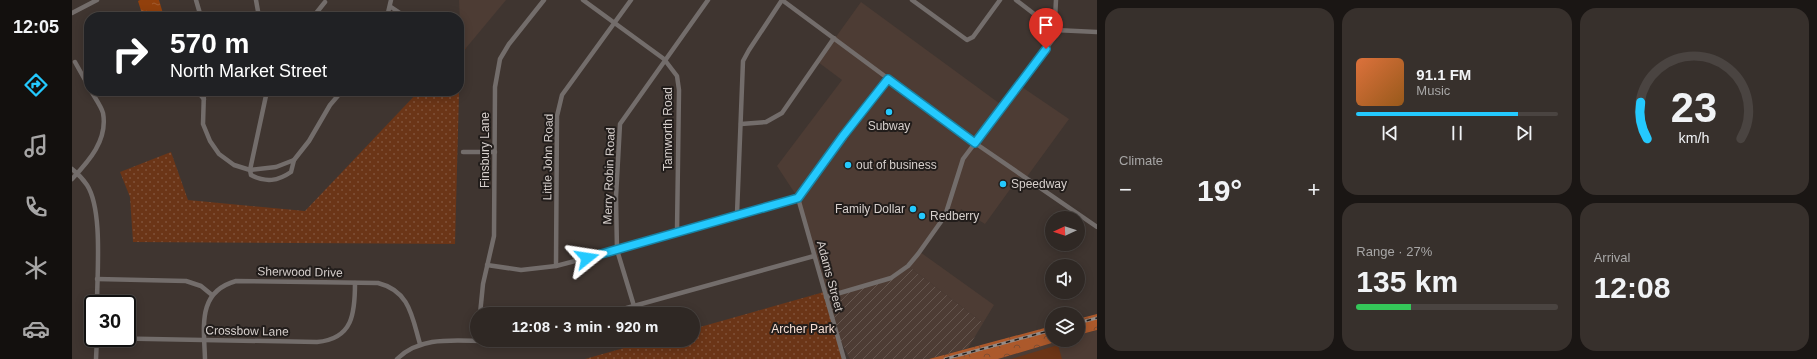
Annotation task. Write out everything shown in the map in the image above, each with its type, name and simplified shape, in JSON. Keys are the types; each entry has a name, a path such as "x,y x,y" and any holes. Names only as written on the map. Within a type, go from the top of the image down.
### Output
{"street":[{"path":"72,13 97,0"},
{"path":"196,0 200,12"},
{"path":"256,0 258,12"},
{"path":"389,12 391,0"},
{"name":"Finsbury Lane","path":"480,307 482,284 494,236 495,87 500,59 544,0"},
{"name":"Tamworth Road","path":"583,0 664,59 677,76 679,90 677,232"},
{"name":"Little John Road","path":"556,266 557,116 562,95 631,0"},
{"name":"Merry Robin Road","path":"634,306 617,250 616,197 620,124 664,59 708,0"},
{"path":"737,214 743,61 782,0 975,143 1097,227"},
{"path":"912,0 967,40 973,37 1000,0"},
{"path":"1016,0 1056,30 1097,32"},
{"path":"826,297 891,278 908,266 946,216 963,159 1054,38 1056,30 1056,0"},
{"path":"316,12 325,2"},
{"path":"391,7 398,12"},
{"path":"741,124 766,122 782,113 834,38"},
{"path":"75,62 84,78"},
{"path":"487,265 520,270 556,266 798,198 843,136 888,79"},
{"path":"72,179 91,157 101,139 103,112 94,96"},
{"path":"201,96 204,99 204,124 210,141 219,154 234,165 250,170 276,167 294,160"},
{"path":"266,96 250,170 251,175 258,179 271,180 281,179 291,172 294,160 309,141 330,106 338,96"},
{"path":"463,152 495,152"},
{"path":"72,169 87,185 94,203 97,248 97,295"},
{"name":"Adams Street","path":"798,198 844,359"},
{"path":"630,307 814,256"},
{"path":"97,279 186,280 201,286 212,295 205,312 205,359"},
{"name":"Sherwood Drive","path":"212,295 221,286 236,281 355,284 378,283 397,291 411,310 420,344"},
{"name":"Crossbow Lane","path":"136,339 317,342 332,338 346,329 352,318 355,305 355,284"},
{"path":"397,359 408,350 420,344 438,341 470,341"},
{"path":"96,359 97,347"}],"shaded area":[{"path":"459,0 506,0 466,48 464,48 464,12 460,12"},
{"path":"861,2 1003,106 1019,85 1069,119 1026,178 1021,174 985,224 961,209 959,214 948,208 920,252 994,305 983,323 908,266 891,278 826,297 798,198 777,166 842,80 818,62"},
{"path":"908,266 983,323 968,348 929,359 850,359 835,330 826,297 891,278"},
{"path":"1097,330 1097,359 998,359 1045,345 1045,347 1085,347 1085,333"}],"green space":[{"path":"414,96 459,96 455,244 133,242 130,197 120,172 171,152 188,200 305,211"},
{"name":"Archer Park","path":"824,292 842,359 585,359 627,347 700,347 700,327"},
{"path":"1097,314 1097,330 1085,333 1085,317"},
{"path":"1045,328 1045,345 998,359 929,359"},
{"path":"1051,347 1059,347 1062,359 1011,359"}],"water":[{"path":"159,0 163,12 141,12 138,1"}],"railway":[{"path":"1085,321 1097,318"},
{"path":"945,359 1045,332"}],"place":[{"name":"Subway","path":"889,112"},
{"name":"out of business","path":"848,165"},
{"name":"Speedway","path":"1003,184"},
{"name":"Family Dollar","path":"913,209"},
{"name":"Redberry","path":"922,216"}],"route":[{"path":"587,258 737,214 798,198 843,136 888,79 975,143 1046,49"}]}
